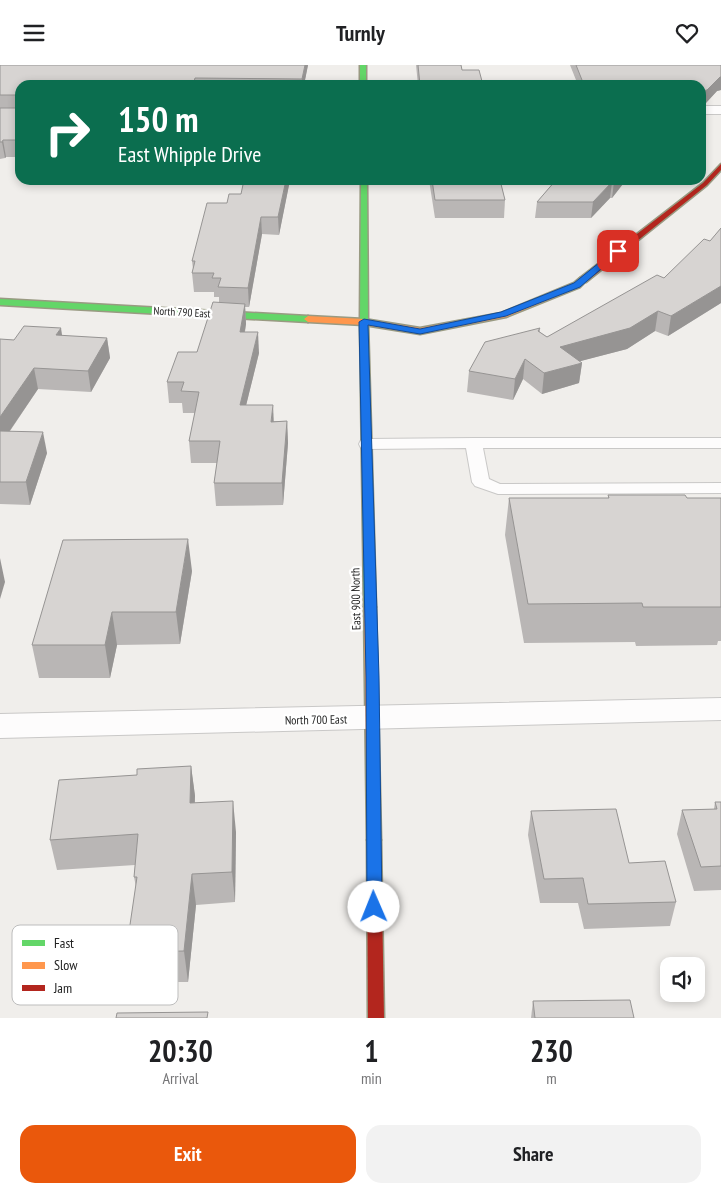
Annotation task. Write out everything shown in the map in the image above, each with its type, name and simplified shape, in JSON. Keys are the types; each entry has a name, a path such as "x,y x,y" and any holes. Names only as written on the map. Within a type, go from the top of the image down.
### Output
{"street":[{"path":"363,65 363,80"},
{"path":"706,110 721,110"},
{"name":"North 790 East","path":"706,183 721,166"},
{"name":"East 900 North","path":"364,185 364,322 373,719 376,1018"},
{"name":"North 790 East","path":"0,302 364,322 420,331 503,315 577,285 704,185"},
{"name":"North 700 East","path":"0,726 373,719 721,709"}],"lane":[{"path":"474,443 481,482 498,489 721,488"},
{"path":"367,444 721,443"}],"building":[{"path":"0,65 305,65 302,79 15,80 15,95 0,95"},
{"path":"418,65 461,65 462,70 479,70 482,80 420,80"},
{"path":"576,65 721,65 721,77 706,90 706,80 582,80"},
{"path":"0,108 15,108 15,140 3,140 0,142"},
{"path":"243,185 285,185 278,217 261,217 248,288 218,287 221,278 212,278 214,273 192,273 195,261 192,261 207,203 227,203 229,194 241,194"},
{"path":"433,185 501,185 505,200 435,200"},
{"path":"552,185 609,185 593,202 537,202"},
{"path":"721,228 721,286 671,316 658,311 630,328 560,347 582,363 544,373 525,359 515,379 469,371 485,342 540,328 538,331 547,337 657,275 664,278 704,239 710,241"},
{"path":"213,302 245,304 240,332 258,332 240,405 273,405 271,422 287,421 282,483 214,483 220,441 189,441 199,392 181,391 184,382 167,382 178,352 197,352"},
{"path":"24,326 61,328 56,335 107,338 88,371 34,368 0,417 0,339 14,340"},
{"path":"0,431 43,432 26,482 0,482"},
{"path":"608,495 685,495 687,498 721,498 721,607 643,607 642,603 528,604 509,498 609,498"},
{"path":"188,539 176,612 112,612 105,645 32,645 63,540"},
{"path":"191,766 190,803 233,801 232,872 192,874 184,951 178,951 178,925 130,925 137,877 134,877 138,834 50,840 59,780 137,775 137,769"},
{"path":"715,802 721,802 721,866 701,867 682,810 717,809"},
{"path":"616,809 629,863 665,861 676,902 588,904 583,878 544,879 531,811"},
{"path":"630,1000 634,1018 535,1018 533,1001"},
{"path":"208,1012 207,1018 116,1018 117,1013"}],"traffic: fast":[{"path":"363,65 363,80"},
{"path":"364,185 364,322 370,607"},
{"path":"0,302 308,319"}],"traffic: slow":[{"path":"308,319 364,322 420,331 503,315 577,285 583,280"},
{"path":"370,607 374,840"}],"traffic: jam":[{"path":"706,183 721,166"},
{"path":"583,280 704,185"},
{"path":"374,840 376,1018"}],"route":[{"path":"374,907 372,677 364,322 420,331 503,315 577,285 618,251"}]}
